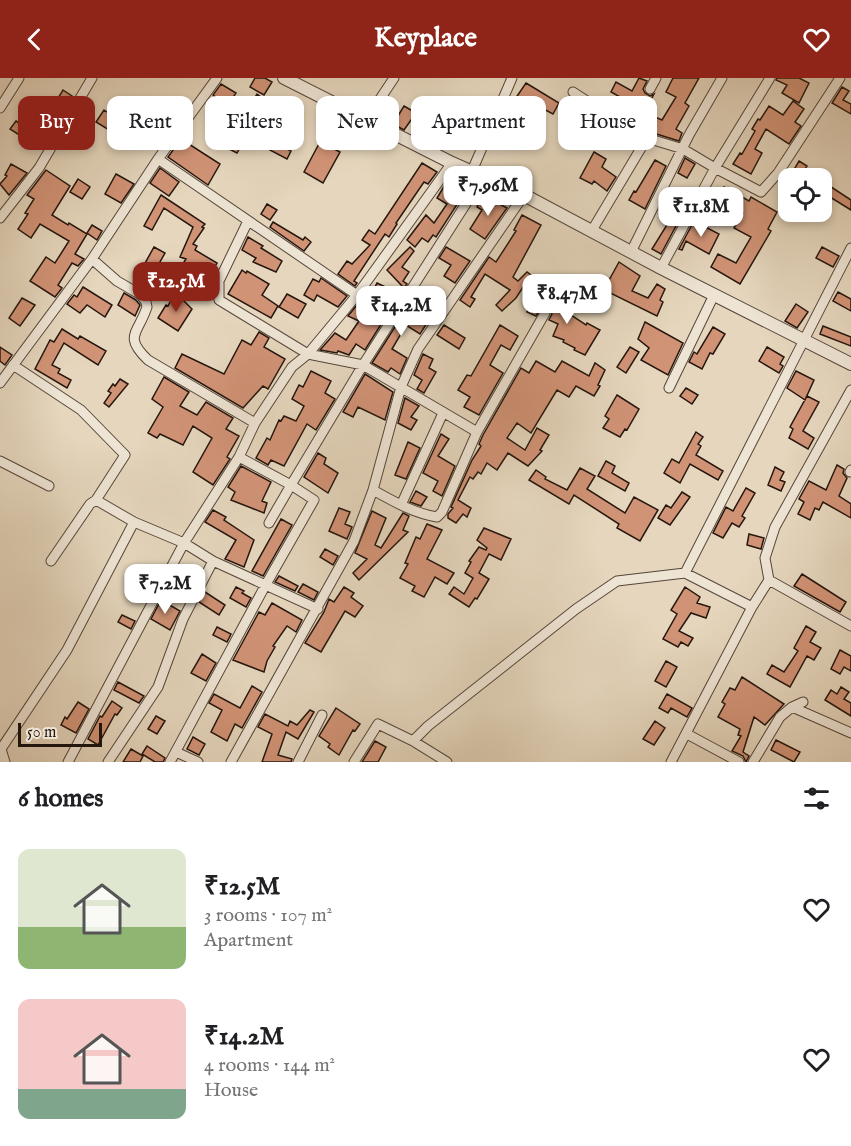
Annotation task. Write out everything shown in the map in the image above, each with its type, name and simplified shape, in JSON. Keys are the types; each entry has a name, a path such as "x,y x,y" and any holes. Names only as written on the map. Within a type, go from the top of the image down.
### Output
{"street":[{"path":"0,108 19,78"},
{"path":"0,218 39,168 92,78"},
{"path":"0,383 92,260 158,159 218,78"},
{"path":"284,78 319,96"},
{"path":"382,96 394,78"},
{"path":"269,523 477,174 512,78"},
{"path":"650,89 656,78"},
{"path":"631,252 722,78"},
{"path":"661,268 715,168 770,78"},
{"path":"657,141 683,149 761,192 778,173 840,78"},
{"path":"573,92 579,96"},
{"path":"399,136 524,195 591,232 851,364"},
{"path":"591,232 640,150"},
{"path":"158,159 357,295"},
{"path":"68,762 184,543 239,457 255,423 292,367 308,354 357,295 452,163"},
{"path":"231,762 354,541 373,490 401,387 418,349 524,195"},
{"path":"248,221 219,281 219,300 308,354 363,365 477,432"},
{"path":"685,573 851,248"},
{"path":"92,260 117,281 141,295 146,302 147,307 134,339 135,348 148,360 255,423"},
{"path":"669,388 714,295"},
{"path":"373,490 401,505 430,516 437,517 442,512 477,432 545,313"},
{"path":"13,365 81,410 125,455 96,500 90,504 51,561"},
{"path":"671,762 752,607 769,580 765,558 775,527 851,390"},
{"path":"401,505 443,413"},
{"path":"170,762 314,500 239,457"},
{"path":"0,461 49,486"},
{"path":"96,500 134,522 184,543 213,561 318,609"},
{"path":"3,761 2,749 67,650 134,522"},
{"path":"108,762 158,687 183,620 213,561"},
{"path":"413,741 428,726 548,631 617,581 685,573 752,607"},
{"path":"769,580 851,626"},
{"path":"753,762 780,717 792,707 803,702"},
{"path":"792,707 851,733"},
{"path":"298,762 322,715"},
{"path":"354,762 378,724 413,741 447,762"},
{"path":"687,735 739,762"},
{"path":"176,752 198,762"}],"building":[{"path":"255,78 265,78 272,82 264,95 250,87"},
{"path":"639,78 647,81 643,89 650,96 618,96 611,92 616,82 632,91"},
{"path":"673,78 699,78 685,103 689,106 676,129 682,133 679,141 657,134 657,118 662,120 676,97 666,92"},
{"path":"777,78 799,78 809,83 799,103 782,93 787,85 776,80"},
{"path":"526,83 558,102 558,105 553,114 546,110 546,96 517,96"},
{"path":"221,84 236,93 234,96 213,95"},
{"path":"842,87 849,91 843,100 851,104 851,114 832,103"},
{"path":"63,90 72,96 59,96"},
{"path":"793,101 804,109 795,122 801,126 789,144 766,129 755,149 762,153 751,174 733,164 740,153 742,154 755,131 752,129 758,119 760,120 769,106 783,115"},
{"path":"404,106 411,110 411,120 404,130 399,127 399,114"},
{"path":"104,110 107,112 107,129 96,122"},
{"path":"16,121 18,122 18,134 10,129"},
{"path":"193,147 220,164 208,185 168,157 173,150 193,150"},
{"path":"316,149 340,152 323,183 304,172"},
{"path":"270,150 289,150 291,151 287,159"},
{"path":"594,152 606,159 602,167 616,177 607,191 594,181 592,184 580,178"},
{"path":"685,158 695,164 687,178 678,173"},
{"path":"655,160 666,166 645,209 629,200"},
{"path":"799,161 807,166 806,168 795,168"},
{"path":"422,163 437,172 428,184 424,182 389,237 385,234 354,281 357,283 355,286 338,274 347,261 352,264 370,245 362,240 369,230 375,234"},
{"path":"11,164 27,173 9,195 0,184 7,176 5,175"},
{"path":"160,168 179,182 169,196 150,183"},
{"path":"46,170 70,186 52,215 87,234 75,254 84,259 78,266 72,263 58,285 62,288 55,297 30,281 46,257 55,263 69,241 40,224 31,238 18,229 34,199 27,195"},
{"path":"116,174 134,184 121,203 105,194"},
{"path":"78,179 90,187 82,199 70,192"},
{"path":"446,183 454,188 451,193 453,194 460,184 467,189 436,237 433,235 428,242 422,238 415,247 407,240 426,215 434,223 447,204 437,198"},
{"path":"724,187 749,201 751,197 777,212 768,229 771,231 740,284 711,267 718,254 736,263 751,237 734,228 743,213 718,199"},
{"path":"832,188 851,200 851,210 832,198"},
{"path":"161,195 205,224 193,244 197,246 195,250 217,263 213,270 210,268 195,291 173,279 186,259 180,257 193,227 164,208 152,230 144,226"},
{"path":"483,195 507,208 485,239 470,229 482,210 477,207"},
{"path":"666,197 685,209 661,254 652,249 670,220 663,215 666,209 661,206"},
{"path":"267,204 277,210 270,220 261,214"},
{"path":"522,215 541,225 513,277 518,281 527,272 531,275 516,298 502,311 496,305 510,290 485,274 471,297 475,299 470,307 460,300 489,257 496,262 516,231 514,230"},
{"path":"694,221 719,234 709,254 686,241 682,250 679,249"},
{"path":"273,222 303,240 305,237 311,242 304,251 270,227"},
{"path":"92,225 102,231 97,240 87,233"},
{"path":"248,237 282,261 276,272 253,262 256,258 242,250"},
{"path":"154,247 165,253 156,269 148,265 155,272 150,279 159,284 153,294 150,292 149,294 134,283"},
{"path":"410,247 414,251 402,267 409,272 403,281 407,284 404,288 387,270"},
{"path":"446,247 470,261 455,283 444,276 451,265 439,258"},
{"path":"822,247 839,256 833,267 816,258"},
{"path":"619,262 640,276 632,291 648,298 657,284 665,289 657,316 602,289"},
{"path":"242,270 269,284 262,295 278,306 271,318 228,294"},
{"path":"321,278 347,296 338,307 317,295 314,301 304,295 313,279 319,282"},
{"path":"377,283 400,294 365,350 356,344 349,355 338,351 337,353 320,350 335,333 346,340 359,321 348,316 369,290 372,293"},
{"path":"83,287 112,305 105,317 87,305 80,313 67,304 74,295 77,297"},
{"path":"418,291 428,297 416,316 427,323 420,334 406,325 392,349 407,358 400,374 391,368 388,372 372,363 412,300 421,305 414,298"},
{"path":"539,291 546,296 545,298 586,325 587,323 600,330 585,355 574,350 575,348 563,342 564,340 553,336 558,324 549,320 552,314 549,308 541,308 536,316 527,312"},
{"path":"175,292 192,309 178,331 158,318 166,305 168,306"},
{"path":"838,292 851,299 851,311 833,301"},
{"path":"124,293 140,305 135,316 118,305"},
{"path":"287,294 306,304 298,318 279,307"},
{"path":"22,298 35,305 20,326 9,318"},
{"path":"796,304 808,312 797,328 785,321"},
{"path":"645,322 683,343 668,375 641,360 649,348 638,339"},
{"path":"444,325 465,338 459,349 437,335"},
{"path":"500,325 518,336 510,350 501,345 490,365 503,373 479,415 464,407 470,397 458,390 467,375 471,376"},
{"path":"823,326 851,337 851,346 820,334"},
{"path":"713,327 725,334 713,354 710,353 702,369 689,362 694,352 697,354"},
{"path":"62,329 106,351 98,365 64,343 52,365 60,369 58,373 71,380 67,388 35,369 50,340 54,342"},
{"path":"259,332 269,338 264,347 285,359 268,389 263,386 243,408 175,368 182,354 224,374 242,340 251,345"},
{"path":"0,347 12,355 5,365 0,361"},
{"path":"630,347 639,352 626,373 617,367"},
{"path":"767,347 784,357 779,373 759,361"},
{"path":"423,354 433,359 429,368 436,372 424,393 417,389 422,380 414,375"},
{"path":"536,361 555,372 562,361 589,376 595,363 605,370 594,396 576,386 569,397 557,390 531,433 517,423 507,438 525,450 537,428 549,435 540,450 542,451 528,466 508,453 497,470 487,463 481,474 478,472 473,479 470,477 458,500 471,508 467,517 463,514 456,523 448,518 448,514 453,508 451,507 472,460 481,446 479,444 483,435 521,368 529,373"},
{"path":"311,371 331,381 325,393 335,399 316,430 307,424 284,466 271,460 268,465 256,458 267,438 270,440 279,420 281,421 284,416 296,421 304,406 292,399 299,385 303,387"},
{"path":"796,371 814,380 805,400 787,388"},
{"path":"365,374 393,392 385,420 358,407 353,417 343,412"},
{"path":"164,377 189,392 180,406 197,415 206,402 233,418 226,429 239,436 227,457 230,459 213,485 193,472 212,438 193,426 183,445 160,434 157,438 148,433 163,407 152,399"},
{"path":"120,379 128,384 109,407 104,403 111,393 108,391"},
{"path":"686,388 698,395 692,404 680,396"},
{"path":"617,395 639,409 627,430 625,429 620,437 603,428 609,419 605,416"},
{"path":"807,396 819,402 803,431 814,438 808,449 789,438 793,429 790,427"},
{"path":"405,398 419,406 411,417 417,420 411,430 398,423"},
{"path":"696,432 703,437 698,444 701,446 696,455 723,471 718,480 690,464 680,483 664,473 672,459 679,463"},
{"path":"441,434 449,439 438,456 455,466 442,496 433,491 438,481 423,473"},
{"path":"408,442 420,448 406,479 395,475"},
{"path":"318,453 326,458 324,464 338,473 328,493 304,477"},
{"path":"606,461 615,466 612,473 629,483 625,491 598,476"},
{"path":"837,465 844,469 843,473 847,478 839,496 851,504 851,518 823,502 819,510 815,508 810,520 798,514 804,502 799,499 809,481 826,490"},
{"path":"241,466 271,482 262,501 267,503 264,513 231,500 235,492 228,487"},
{"path":"775,467 784,472 780,480 785,482 781,491 768,485"},
{"path":"580,468 595,476 587,489 625,513 634,497 658,510 640,541 617,528 619,524 574,495 569,504 529,480 536,470 546,477 545,479 567,490"},
{"path":"746,488 755,493 742,516 745,518 739,527 732,523 723,538 713,533 726,507 733,511"},
{"path":"416,491 427,497 421,506 410,502"},
{"path":"682,492 690,497 670,525 658,518 666,505 671,508"},
{"path":"339,508 350,512 345,524 352,527 347,539 329,531"},
{"path":"213,510 226,517 224,520 254,540 244,567 225,559 236,540 205,522"},
{"path":"372,511 386,518 375,545 381,548 403,513 409,516 403,530 408,532 359,580 353,573 367,559 355,553"},
{"path":"281,519 292,525 263,576 252,571"},
{"path":"427,524 442,530 427,559 454,573 447,584 435,577 424,597 412,591 415,586 400,578 408,564 405,563 416,537 420,539"},
{"path":"484,528 511,539 501,560 489,554 479,573 489,579 477,599 475,598 469,607 449,594 454,587 464,594 473,578 465,573 471,562 469,561 479,547 486,550 487,548 477,540"},
{"path":"749,534 764,538 761,549 747,545"},
{"path":"325,549 338,556 333,565 320,557"},
{"path":"802,574 846,602 840,612 794,586"},
{"path":"279,576 298,586 295,591 275,582"},
{"path":"303,584 318,592 314,600 298,592"},
{"path":"236,587 251,598 246,607 230,598"},
{"path":"344,587 354,593 351,597 363,606 355,617 345,611 321,652 305,643 324,612 329,599 334,602"},
{"path":"685,587 700,597 697,603 710,607 706,618 691,613 679,631 693,638 688,646 681,642 678,647 663,639 677,614 671,610"},
{"path":"205,592 225,605 219,615 199,602"},
{"path":"161,600 180,611 170,630 151,619"},
{"path":"272,603 302,620 296,632 287,626 273,646 275,647 264,672 233,660 259,612 265,615"},
{"path":"122,615 135,621 131,629 118,622"},
{"path":"806,626 816,632 810,642 821,648 814,660 807,656 790,687 767,674 772,665 784,672 798,651 794,648"},
{"path":"217,627 231,634 227,642 213,635"},
{"path":"840,650 851,656 851,671 844,667 840,674 831,669"},
{"path":"202,654 216,663 206,681 191,673"},
{"path":"666,661 677,667 666,687 655,681"},
{"path":"742,677 784,704 765,725 754,717 743,752 749,756 746,762 743,756 732,751 741,736 738,735 740,729 718,717 725,704 722,702 730,688 735,690"},
{"path":"118,682 144,696 139,703 114,690"},
{"path":"252,686 262,692 242,728 235,724 227,741 211,732 222,710 209,703 214,694 240,708"},
{"path":"841,687 849,692 844,699 851,703 851,716 825,700 831,690 837,694"},
{"path":"667,694 692,708 687,717 671,708 668,713 659,708"},
{"path":"112,701 122,708 117,715 115,714 98,745 88,739 100,716 102,717"},
{"path":"78,702 89,709 76,733 61,725"},
{"path":"336,708 360,724 355,731 353,730 339,755 319,736"},
{"path":"310,710 314,712 298,739 286,732 278,755 292,759 291,762 262,762 272,734 258,727 265,714 288,726 290,721 297,725"},
{"path":"156,716 165,721 157,734 148,729"},
{"path":"655,721 665,728 654,745 643,739"},
{"path":"193,737 205,744 199,755 187,749"},
{"path":"776,740 800,752 794,762 771,750"},
{"path":"375,741 386,747 378,762 362,762"},
{"path":"147,746 165,758 163,762 155,762 142,754"},
{"path":"131,749 143,756 140,762 123,762"}]}
